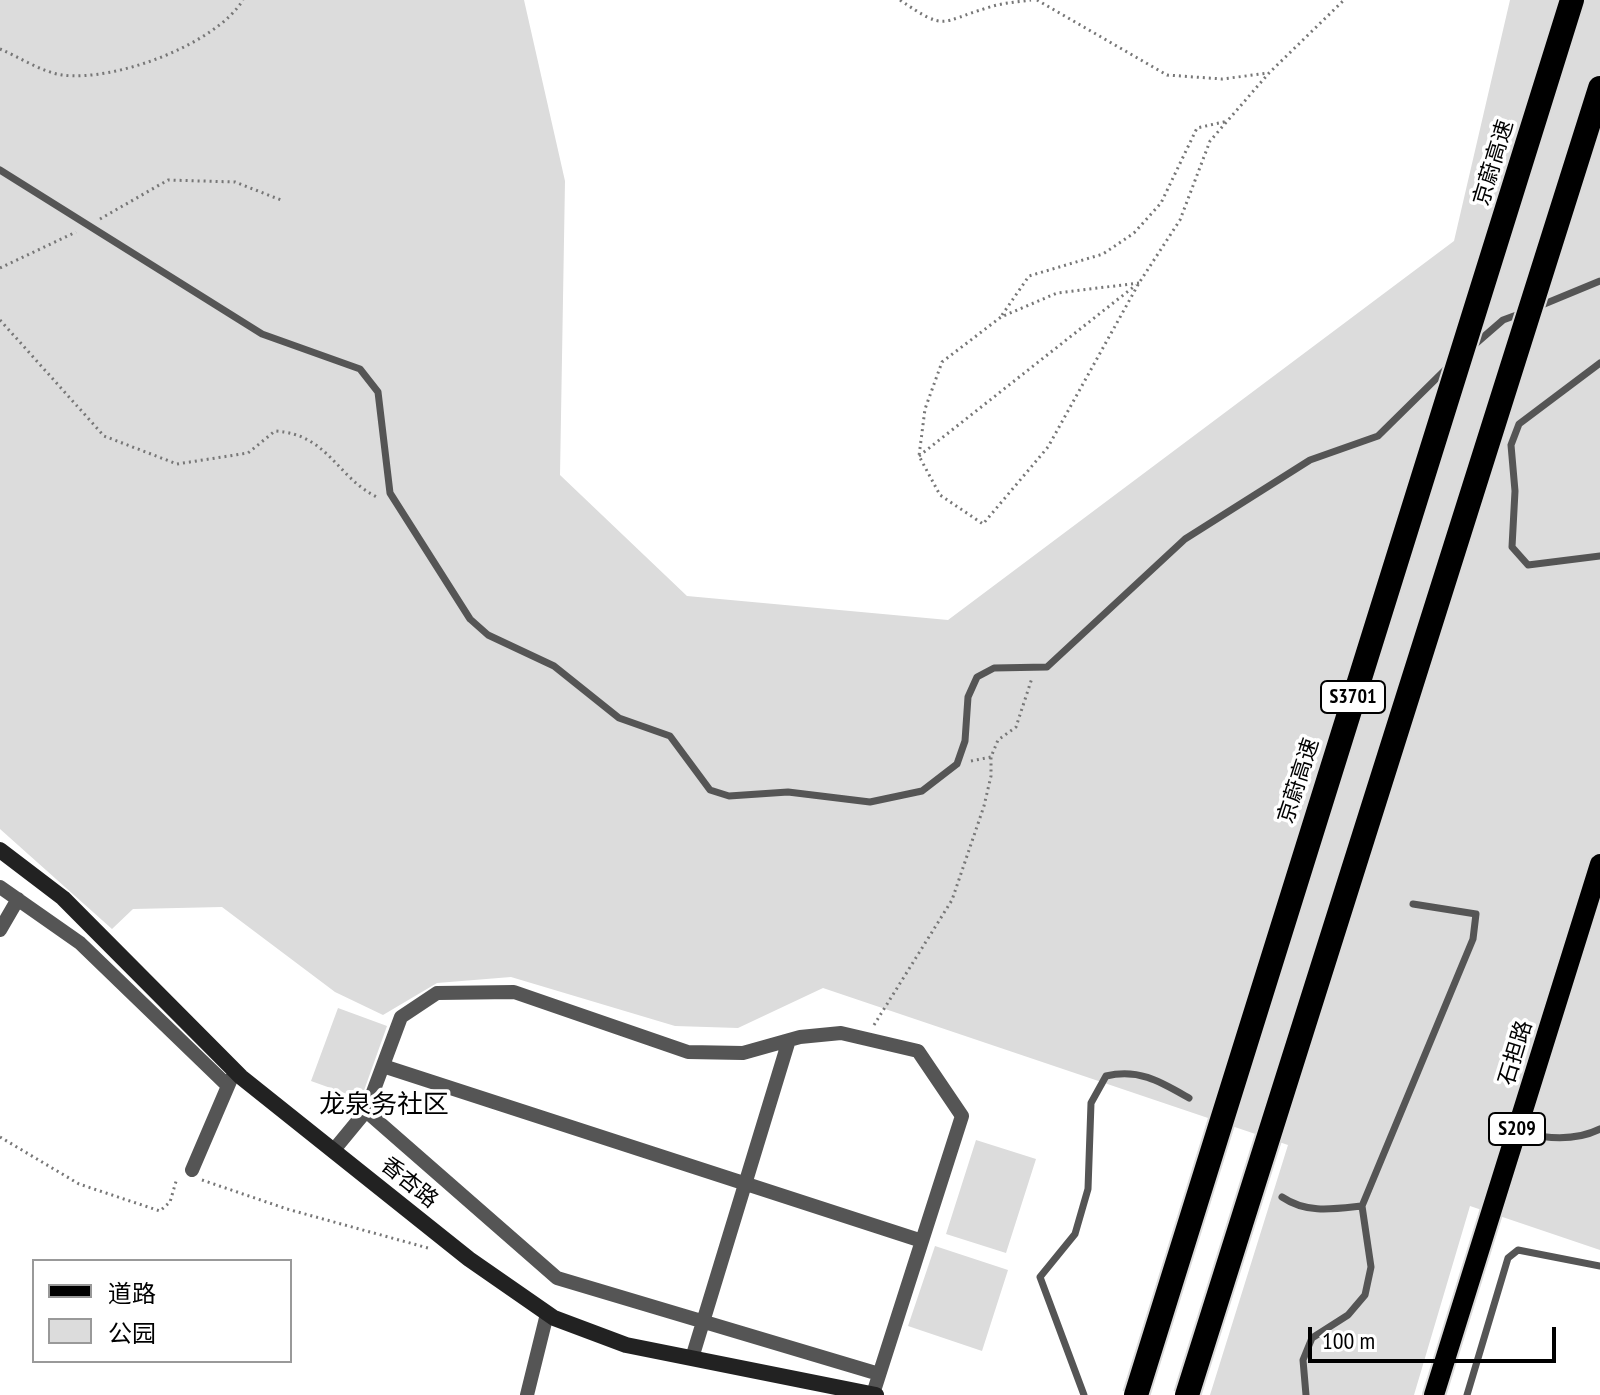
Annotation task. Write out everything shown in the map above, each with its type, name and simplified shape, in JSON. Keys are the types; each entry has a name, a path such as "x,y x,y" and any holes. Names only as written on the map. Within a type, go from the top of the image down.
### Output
{"highway":[{"name":"京蔚高速","path":"1136,1395 1572,0"},
{"name":"S3701","path":"1187,1395 1600,88"}],"main road":[{"name":"石担路","path":"1434,1395 1600,864"}],"street":[{"name":"香杏路","path":"0,850 63,898 232,1079 333,1151 469,1259 547,1314 626,1345 874,1395"},
{"path":"0,887 80,943 232,1079 192,1170"},
{"path":"0,930 18,899"},
{"path":"333,1151 366,1111 401,1017 437,993 514,992 688,1052 743,1053 789,1040 841,1033 918,1051 962,1116 874,1395"},
{"path":"692,1358 789,1040"},
{"path":"383,1066 922,1241"},
{"path":"366,1111 557,1278 879,1374"},
{"path":"527,1395 547,1314"}],"lane":[{"path":"0,170 262,334 360,369 378,392 390,493 470,619 488,635 554,666 619,718 670,736 710,790 729,796 788,792 870,802 922,791 957,764 965,741 968,697 977,677 994,668 1047,667 1185,539 1310,460 1378,436 1423,388 1503,320 1600,281"},
{"path":"1600,363 1519,424 1511,445 1515,491 1512,547 1528,565 1600,556"},
{"path":"1306,1395 1303,1360 1312,1338 1348,1315 1365,1295 1371,1267 1362,1206 1473,939 1476,914 1413,904"},
{"path":"1084,1395 1040,1277 1075,1234 1088,1189 1091,1103 1106,1076 1123,1072 1150,1076 1189,1098"},
{"path":"1516,1133 1547,1139 1586,1136 1600,1129"},
{"path":"1282,1197 1296,1207 1322,1210 1362,1206"},
{"path":"1467,1395 1508,1258 1518,1250 1600,1266"}],"path":[{"path":"0,49 61,75 110,74 175,53 236,11 243,0"},
{"path":"900,0 929,19 949,23 987,7 1031,0"},
{"path":"1037,0 1167,75 1222,79 1269,73"},
{"path":"1139,283 1057,293 1001,317 942,362 925,409 919,456 940,495 983,524 1048,447 1139,283 1180,220 1210,141 1269,73 1344,0"},
{"path":"1001,317 1029,276 1103,254 1134,233 1161,203 1197,128 1228,121"},
{"path":"0,268 89,225 168,180 235,182 281,200"},
{"path":"919,456 1139,283"},
{"path":"0,320 104,436 177,464 248,453 275,431 297,432 329,452 368,493 394,500"},
{"path":"866,1039 952,900 984,806 991,776 991,757 998,740 1016,727 1035,667"},
{"path":"957,764 991,757"},
{"path":"0,1137 79,1184 160,1211 170,1202 178,1175 192,1170 203,1182 438,1251"}],"green space":[{"path":"0,0 524,0 565,181 560,475 687,596 948,620 1454,241 1510,0 1600,0 1600,1250 1470,1206 1414,1395 1210,1395 1288,1145 823,988 738,1028 675,1026 511,977 437,983 383,1015 335,992 222,907 133,909 112,929 0,829"},
{"path":"338,1008 387,1026 361,1099 311,1081"},
{"path":"976,1140 1036,1159 1006,1253 946,1234"},
{"path":"935,1246 1008,1270 982,1351 908,1326"}],"district":[{"name":"龙泉务社区","path":"384,1106"}]}
